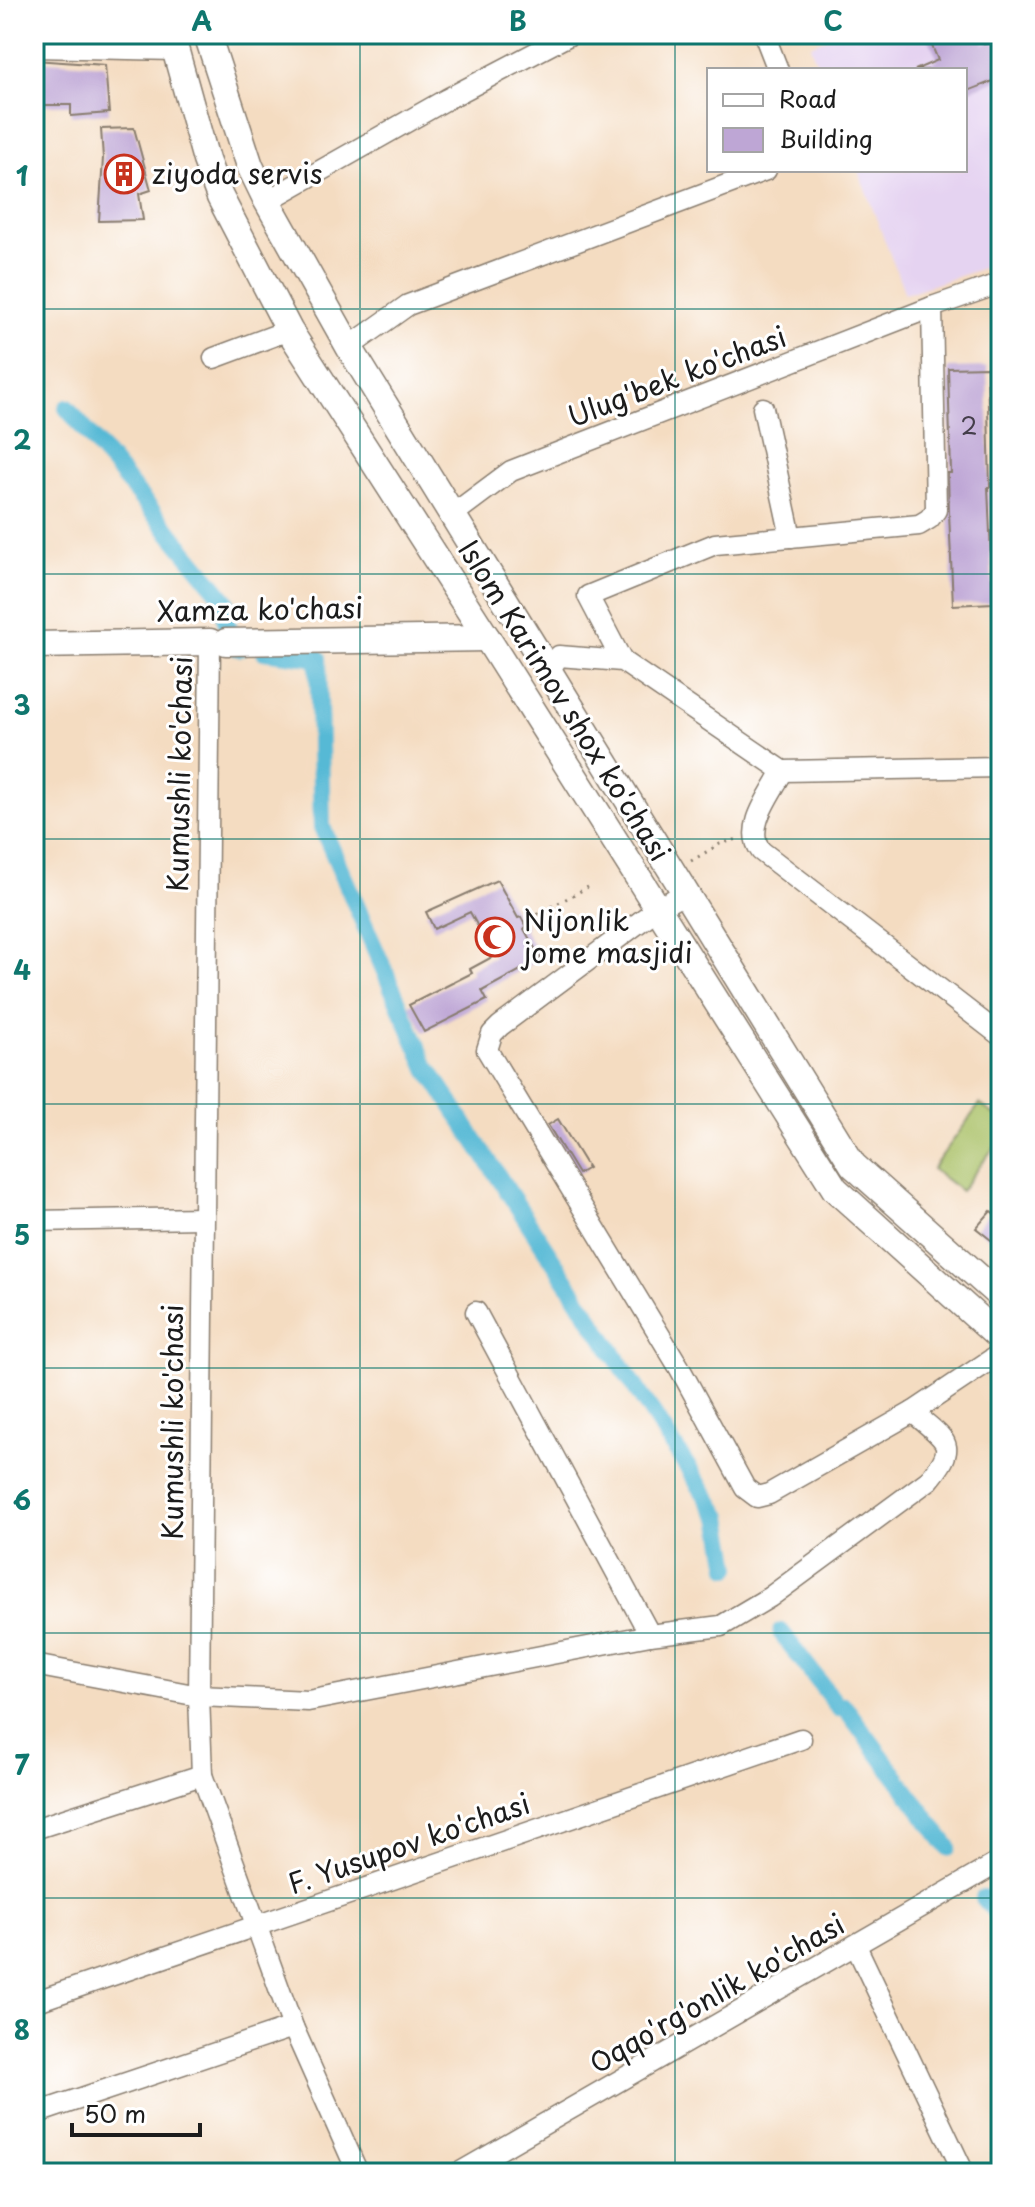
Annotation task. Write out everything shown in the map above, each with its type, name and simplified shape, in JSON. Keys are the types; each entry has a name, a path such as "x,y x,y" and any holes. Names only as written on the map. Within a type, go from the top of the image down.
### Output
{"main road":[{"name":"Islom Karimov shox ko'chasi","path":"214,38 235,125 267,201 349,347 853,1165 1001,1297"},
{"name":"Islom Karimov shox ko'chasi","path":"173,42 206,160 220,197 289,330 835,1189 1001,1339"},
{"name":"Xamza ko'chasi","path":"34,645 487,638"},
{"path":"584,793 592,797 604,795 612,784 611,776"},
{"path":"663,919 680,909 692,909 685,892"}],"street":[{"path":"267,201 447,99 571,34"},
{"path":"764,34 777,68"},
{"path":"34,47 173,42"},
{"path":"349,347 408,305 761,172"},
{"name":"Ulug'bek ko'chasi","path":"452,515 511,471 1001,283"},
{"path":"932,307 936,510 929,519 919,525 715,544 588,596 622,661 783,771 1001,767"},
{"path":"214,358 289,330"},
{"path":"763,408 791,537"},
{"name":"Kumushli ko'chasi","path":"226,642 202,1218 199,1696 202,1775 293,2027 358,2173"},
{"path":"552,678 552,666 559,656 622,661"},
{"path":"783,771 753,834 761,851 1001,1036"},
{"path":"663,919 492,1034 487,1043 490,1058 679,1367 751,1494 757,1497 769,1494 913,1412 1001,1353"},
{"path":"34,1221 202,1218"},
{"path":"476,1312 650,1635"},
{"path":"34,1665 199,1696 308,1701 650,1635 721,1626 770,1597 929,1480 946,1459 947,1450 945,1442 913,1412"},
{"name":"F. Yusupov ko'chasi","path":"34,2002 801,1739"},
{"path":"34,1829 202,1775"},
{"name":"Oqqo'rg'onlik ko'chasi","path":"459,2173 1001,1861"},
{"path":"856,1946 964,2173"},
{"path":"34,2114 293,2027"}],"path":[{"path":"685,892 720,844 753,834"},
{"path":"523,922 588,887"}],"shaded area":[{"path":"838,34 1001,34 1001,262 905,294 859,172 967,172 967,68 818,68 810,45"}],"green space":[{"path":"980,1104 1001,1120 1001,1138 961,1191 932,1169"}],"building":[{"path":"927,34 980,34 984,44 1001,38 1001,78 967,91 967,68 920,68 938,60"},
{"path":"34,60 105,65 109,113 71,116 71,105 34,105"},
{"name":"ziyoda servis","path":"134,128 151,190 139,194 143,220 99,221 103,158 101,129"},
{"path":"987,367 993,603 953,605 948,368"},
{"path":"497,880 518,918 521,917 526,927 524,929 541,959 482,991 487,1000 424,1032 409,1005 472,973 470,969 494,956 470,912 434,929 426,912"},
{"path":"558,1119 588,1168 578,1174 548,1125"},
{"path":"991,1211 1001,1219 1001,1248 976,1228"}],"waterway":[{"path":"67,408 226,601 225,618 239,648"},
{"path":"264,651 318,658 322,827 425,1064 720,1517 729,1567"},
{"path":"781,1632 839,1708 844,1706 948,1847"},
{"path":"984,1898 1001,1918"}],"place":[{"name":"ziyoda servis","path":"124,174"},
{"name":"Nijonlik jome masjidi","path":"495,937"}]}
